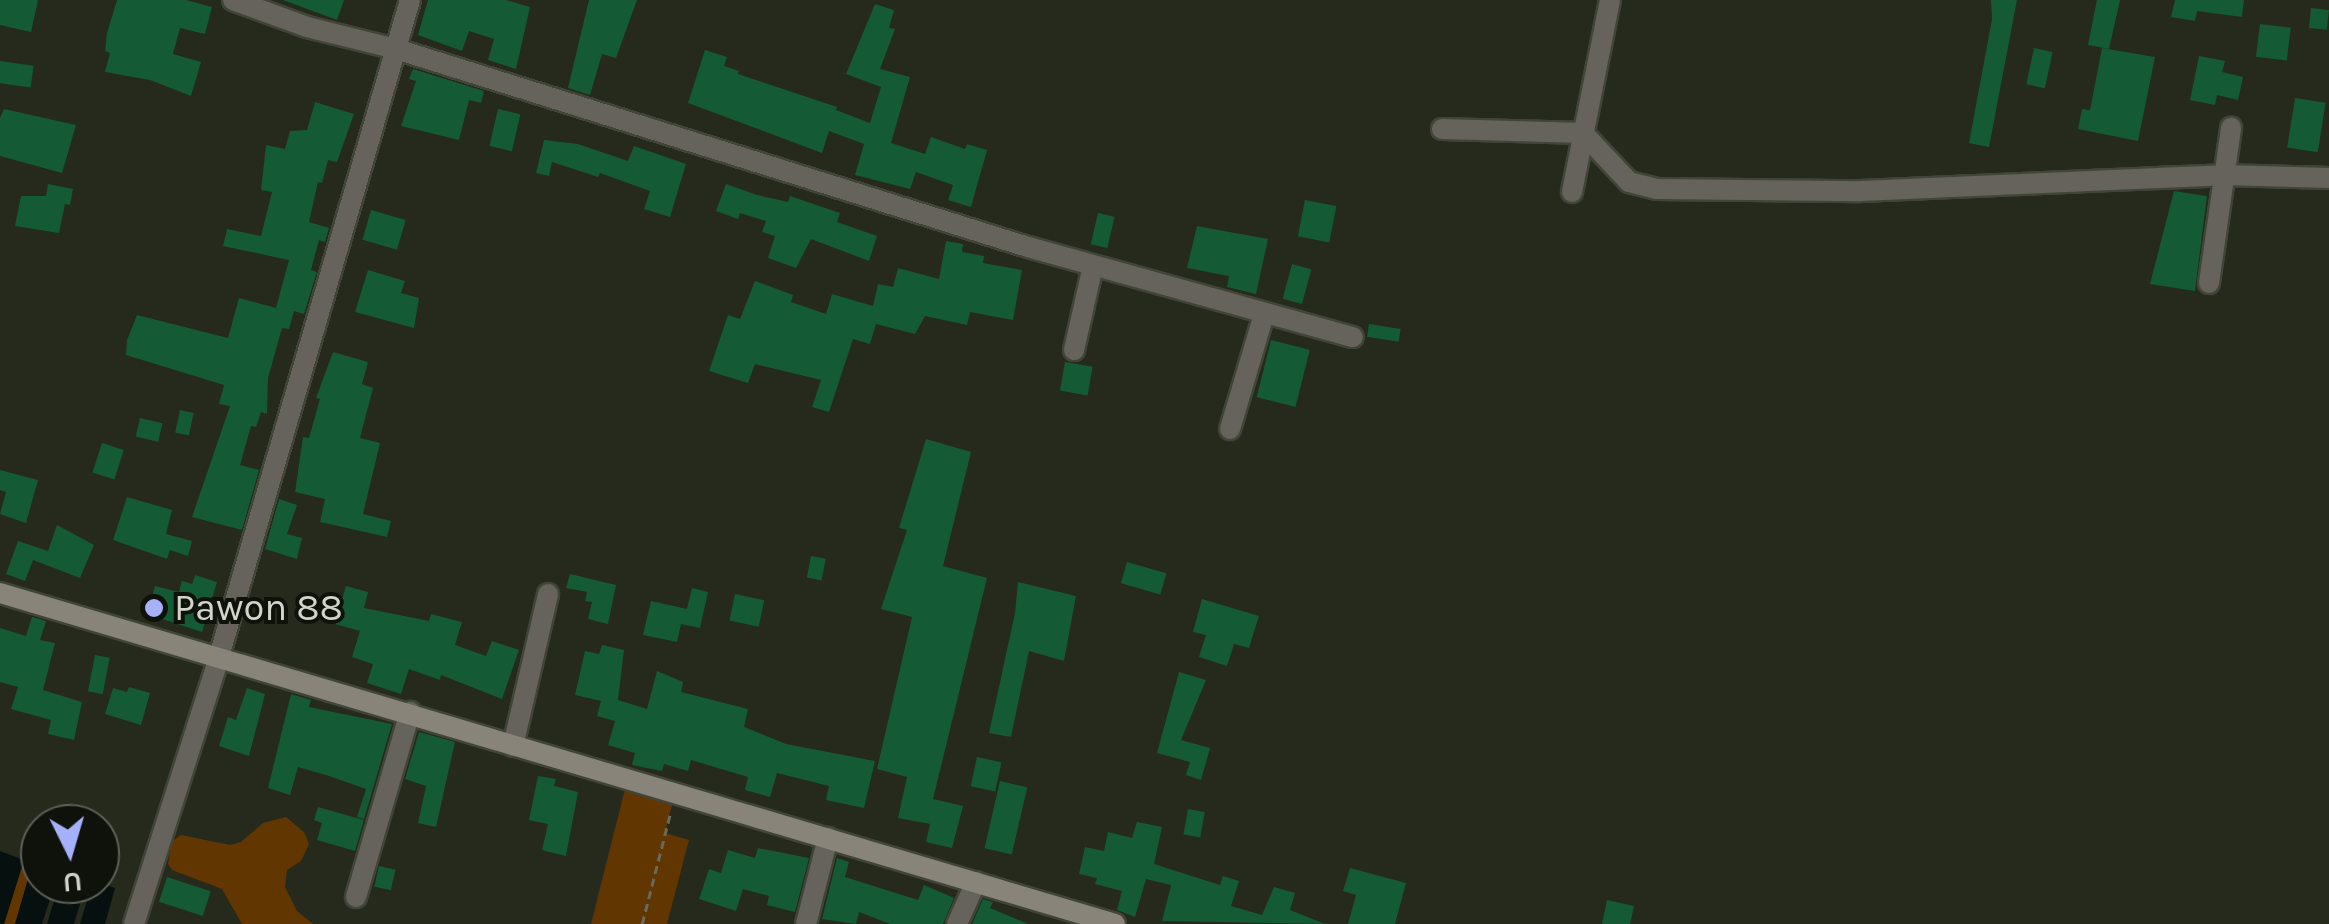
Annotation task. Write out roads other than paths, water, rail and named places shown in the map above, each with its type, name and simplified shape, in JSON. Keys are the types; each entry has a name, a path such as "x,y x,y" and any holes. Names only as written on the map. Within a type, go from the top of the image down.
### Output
{"street":[{"path":"232,0 307,27 396,49 1093,266 1353,337"},
{"path":"134,924 218,660 410,0"},
{"path":"1572,192 1610,0"},
{"path":"2208,283 2231,128"},
{"path":"1442,130 1584,133 1629,182 1657,189 1861,191 2224,176 2329,178"},
{"path":"1074,350 1093,266"},
{"path":"1230,429 1264,314"},
{"path":"0,593 218,660 410,712 1106,923"},
{"path":"513,746 548,594"},
{"path":"356,897 410,712"},
{"path":"806,924 828,838"},
{"path":"957,924 976,882"}],"place":[{"name":"Pawon 88","path":"154,608"}]}
